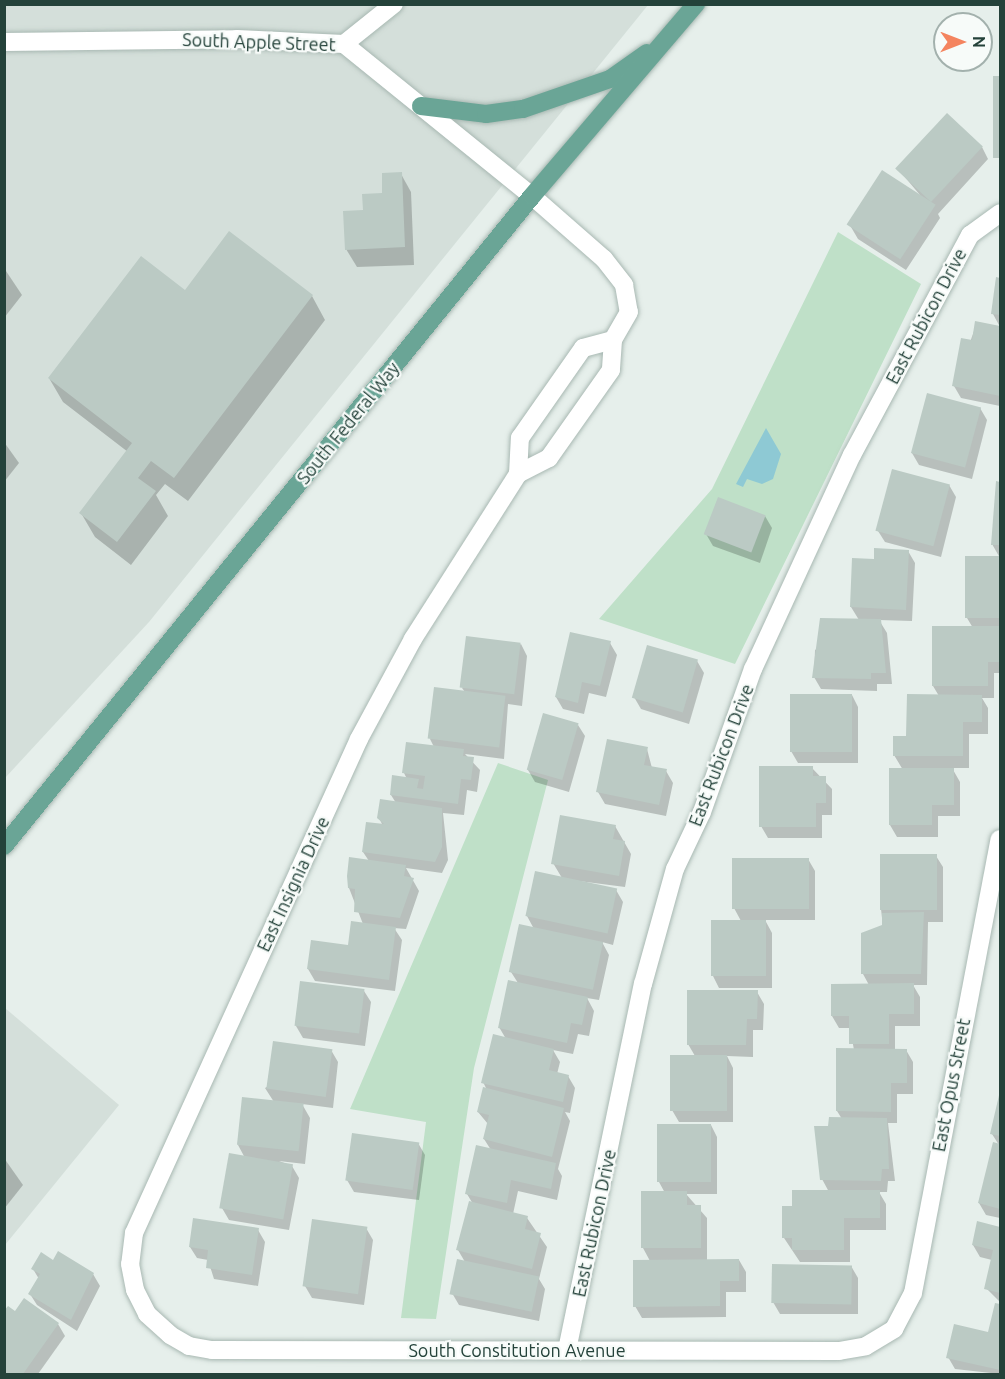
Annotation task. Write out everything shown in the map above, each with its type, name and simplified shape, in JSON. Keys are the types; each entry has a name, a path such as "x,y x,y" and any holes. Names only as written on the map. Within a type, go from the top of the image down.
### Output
{"main road":[{"name":"South Federal Way","path":"4,846 532,196 675,32 696,4"},
{"path":"421,106 486,114 555,102 610,80 675,32"}],"street":[{"path":"344,44 394,4"},
{"name":"South Apple Street","path":"4,42 237,39 344,44 532,196"},
{"name":"East Insignia Drive","path":"147,1314 130,1264 134,1233 359,740 413,639 518,474 556,448 611,370 613,340 629,312 624,285 604,259 532,196"},
{"name":"East Rubicon Drive","path":"567,1350 643,984 675,869 702,813 753,669 852,455 970,235 1000,213"},
{"name":"East Insignia Drive","path":"518,474 520,438 583,348 613,340"},
{"name":"East Opus Street","path":"894,1329 913,1293 1000,838"},
{"name":"South Constitution Avenue","path":"147,1314 189,1346 212,1350 839,1351 866,1346 894,1329"}],"shaded area":[{"path":"5,5 648,5 149,622 5,778"},
{"path":"5,1008 119,1105 5,1245"}],"green space":[{"path":"838,232 921,284 735,664 599,619 712,489"},
{"path":"498,763 548,780 474,1068 436,1319 401,1318 426,1122 350,1109"}],"water":[{"path":"766,428 781,454 773,479 762,484 747,479 743,487 736,484"}],"building":[{"path":"993,76 1000,76 1000,158 993,158"},
{"path":"947,113 983,146 931,202 895,169"},
{"path":"882,170 936,205 900,259 847,225"},
{"path":"402,172 405,247 345,250 343,211 363,210 362,194 382,193 382,173"},
{"path":"229,231 313,295 174,478 151,461 138,478 156,491 117,542 79,513 132,443 48,378 141,256 185,290"},
{"path":"996,277 1000,278 1000,315 991,314"},
{"path":"975,321 1000,326 1000,396 952,386 961,338 972,340"},
{"path":"927,393 981,407 965,467 911,453"},
{"path":"892,469 950,485 933,546 875,531"},
{"path":"996,481 1000,482 1000,545 991,545"},
{"path":"718,497 766,515 751,553 704,534"},
{"path":"874,548 909,550 906,610 850,607 852,558 874,559"},
{"path":"965,556 1000,556 1000,618 965,618"},
{"path":"820,618 881,619 886,673 871,673 871,679 812,678"},
{"path":"932,626 1000,626 1000,662 988,662 988,686 932,686"},
{"path":"570,632 611,641 600,686 582,682 578,703 555,697"},
{"path":"466,636 521,643 514,694 460,688"},
{"path":"647,645 698,660 683,712 632,698"},
{"path":"434,687 505,696 499,747 428,739"},
{"path":"790,694 852,694 852,752 790,752"},
{"path":"907,694 982,695 982,722 963,722 963,756 893,756 893,736 906,736"},
{"path":"543,713 579,723 562,780 527,770"},
{"path":"607,739 648,747 644,765 667,769 659,805 596,792"},
{"path":"406,742 464,749 463,756 474,757 471,780 461,779 458,804 390,795 392,775 419,779 417,788 423,789 425,776 402,773"},
{"path":"759,766 813,766 813,776 826,776 826,803 816,803 816,827 759,827"},
{"path":"889,768 954,768 954,805 932,805 932,825 889,825"},
{"path":"380,799 442,808 442,847 435,862 362,852 366,822 384,824 377,818"},
{"path":"560,815 616,825 613,839 625,841 619,876 551,864"},
{"path":"880,854 937,854 937,910 880,910"},
{"path":"349,857 406,865 404,876 414,878 400,918 354,912 355,889 348,888"},
{"path":"732,858 809,858 809,909 732,909"},
{"path":"535,871 617,888 608,933 525,916"},
{"path":"924,912 921,974 861,974 861,933 882,925 882,913"},
{"path":"711,920 766,920 766,976 711,976"},
{"path":"351,921 396,927 389,980 307,969 311,940 348,945"},
{"path":"519,924 603,942 593,990 509,972"},
{"path":"508,980 588,997 582,1025 571,1023 567,1043 498,1028"},
{"path":"300,981 365,989 359,1034 295,1026"},
{"path":"914,983 914,1014 889,1014 889,1044 849,1044 849,1016 831,1016 831,984"},
{"path":"687,990 758,990 757,1019 747,1019 746,1045 687,1045"},
{"path":"493,1034 554,1049 549,1070 569,1075 563,1102 481,1083"},
{"path":"273,1041 332,1049 326,1097 266,1089"},
{"path":"836,1048 907,1049 907,1083 891,1083 891,1112 836,1111"},
{"path":"670,1055 727,1055 727,1111 670,1111"},
{"path":"483,1087 564,1108 552,1157 483,1139 489,1115 477,1112"},
{"path":"1000,1091 1000,1136 990,1134"},
{"path":"242,1097 304,1103 299,1151 237,1145"},
{"path":"829,1117 887,1118 889,1169 882,1169 881,1181 820,1180 814,1126 828,1126"},
{"path":"657,1124 711,1124 711,1182 657,1182"},
{"path":"352,1133 419,1142 413,1190 345,1181"},
{"path":"993,1142 1000,1144 1000,1209 978,1203"},
{"path":"476,1145 556,1163 551,1189 511,1180 507,1203 465,1194"},
{"path":"229,1153 293,1164 283,1219 219,1208"},
{"path":"792,1190 880,1190 880,1218 844,1218 844,1250 792,1250 792,1238 782,1238 782,1206 792,1206"},
{"path":"641,1191 687,1191 687,1205 701,1205 701,1248 641,1248"},
{"path":"469,1201 528,1216 525,1229 541,1233 532,1269 456,1250"},
{"path":"193,1218 259,1228 252,1275 206,1268 208,1250 189,1247"},
{"path":"312,1219 367,1227 358,1294 303,1286"},
{"path":"977,1221 1000,1227 1000,1293 984,1289 993,1250 972,1245"},
{"path":"58,1251 94,1273 71,1320 28,1294 40,1274 31,1269 41,1252 53,1260"},
{"path":"457,1259 539,1276 532,1312 450,1294"},
{"path":"739,1259 739,1281 720,1281 720,1306 633,1307 633,1260"},
{"path":"772,1264 852,1265 851,1304 771,1303"},
{"path":"24,1298 59,1323 23,1374 4,1374 4,1311 8,1306 15,1311"},
{"path":"995,1303 1000,1304 1000,1370 946,1358 954,1324 988,1332"}]}
